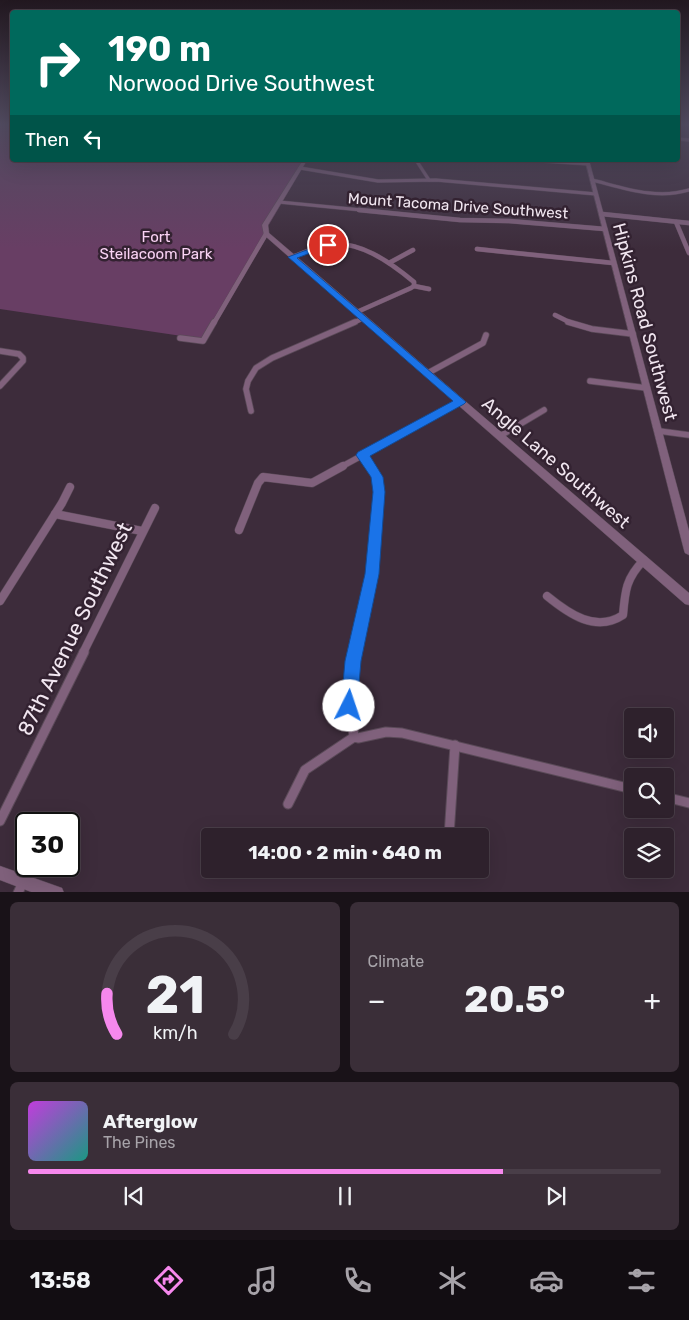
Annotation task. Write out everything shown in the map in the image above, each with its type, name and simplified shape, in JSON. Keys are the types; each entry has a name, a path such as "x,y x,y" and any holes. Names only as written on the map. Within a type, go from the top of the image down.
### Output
{"street":[{"path":"420,166 429,180"},
{"name":"Hipkins Road Southwest","path":"589,166 689,550"},
{"path":"180,338 203,341 266,234 265,225 300,168 378,181 429,180 596,194"},
{"path":"592,180 659,194 679,194 689,190"},
{"name":"Mount Tacoma Drive Southwest","path":"279,202 460,220 515,221 606,229"},
{"path":"602,214 689,223"},
{"path":"676,222 689,254"},
{"name":"Angle Lane Southwest","path":"266,234 689,600"},
{"path":"292,257 320,247 340,244 376,255 390,263 414,282 414,286"},
{"path":"477,249 613,263"},
{"path":"390,263 413,250"},
{"path":"251,411 246,389 248,381 256,368 272,358 414,286 429,289"},
{"path":"554,315 571,324 587,329 633,334"},
{"path":"428,373 482,343 486,335"},
{"path":"0,351 20,354 23,362 0,386"},
{"path":"590,381 647,388"},
{"path":"239,530 258,482 262,478 266,476 312,483 460,402"},
{"path":"500,436 544,410"},
{"path":"658,431 689,435"},
{"path":"354,737 349,706 350,685 353,661 372,574 379,492 377,477 362,455"},
{"path":"0,601 70,487"},
{"name":"87th Avenue Southwest","path":"0,821 155,508"},
{"path":"55,514 142,531"},
{"path":"547,596 565,610 578,616 599,624 611,623 623,615 626,586 635,569 644,560"},
{"path":"288,804 305,770 354,737 358,738 386,732 402,733 455,745 624,787"},
{"path":"450,828 455,745"},
{"path":"674,799 689,802"},
{"path":"0,873 21,887 57,892"}],"green space":[{"name":"Fort Steilacoom Park","path":"0,166 304,166 202,339 0,309"}],"route":[{"path":"328,245 292,257 460,402 362,455 377,477 379,492 372,574 353,661 349,706"}]}
